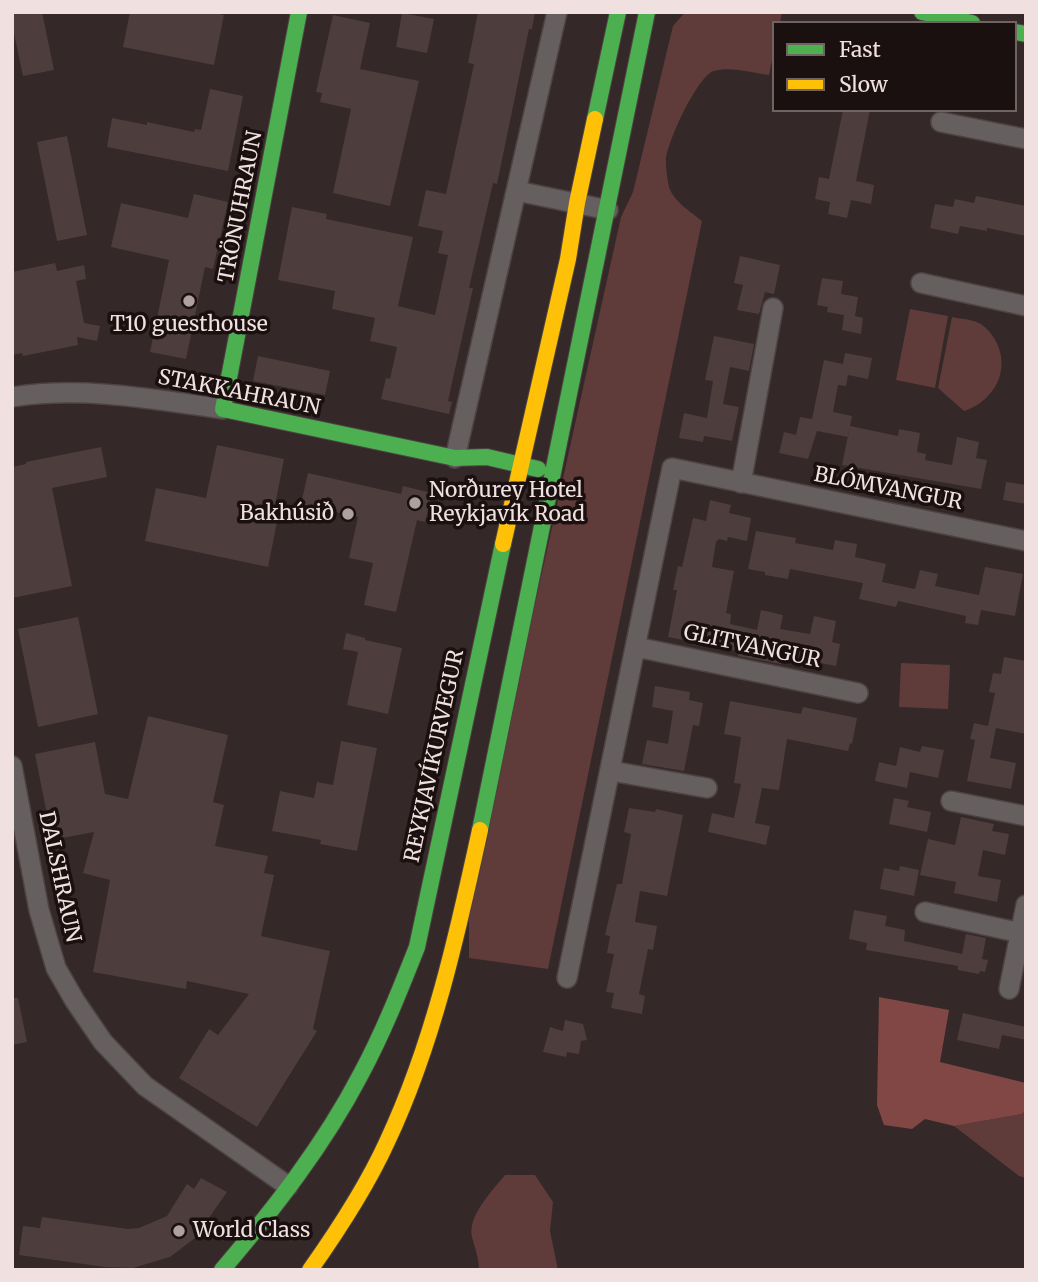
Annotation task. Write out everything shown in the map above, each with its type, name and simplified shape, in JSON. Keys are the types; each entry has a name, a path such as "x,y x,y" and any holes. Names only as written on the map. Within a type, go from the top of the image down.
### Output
{"main road":[{"name":"TRÖNUHRAUN","path":"223,409 299,12"},
{"name":"REYKJAVÍKURVEGUR","path":"310,1270 338,1232 380,1157 414,1079 466,892 527,486 520,464 568,260 577,203 618,12"},
{"name":"REYKJAVÍKURVEGUR","path":"527,486 555,474 647,12"},
{"path":"639,51 663,12"},
{"path":"922,12 963,21"},
{"name":"STAKKAHRAUN","path":"223,409 455,458 487,457 555,474"},
{"name":"STAKKAHRAUN","path":"455,458 484,474"},
{"name":"REYKJAVÍKURVEGUR","path":"222,1270 247,1242 352,1093 397,1001 417,947 527,486"}],"street":[{"path":"455,458 557,12"},
{"path":"941,122 1026,139"},
{"path":"517,191 608,210"},
{"path":"921,284 1026,306"},
{"path":"741,483 773,308"},
{"name":"STAKKAHRAUN","path":"12,397 105,393 223,409"},
{"name":"BLÓMVANGUR","path":"636,646 672,468 1026,541"},
{"path":"567,978 636,646"},
{"name":"GLITVANGUR","path":"636,646 858,692"},
{"name":"DALSHRAUN","path":"12,766 39,910 56,968 75,1001 103,1042 145,1086 288,1186"},
{"path":"611,771 707,788"},
{"path":"951,801 1026,816"},
{"path":"1009,989 1026,905"},
{"path":"925,912 1021,933"}],"shaded area":[{"path":"685,12 782,12 780,21 772,21 772,60 769,75 727,69 707,75 684,110 668,151 666,170 671,192 702,221 548,969 469,958 469,918 521,667 621,217 633,192 673,26"},
{"path":"910,309 948,316 935,388 896,380"},
{"path":"952,317 976,322 986,328 994,338 1002,361 1001,372 992,392 975,407 964,411 938,388"},
{"path":"901,663 950,665 948,709 899,707"},
{"path":"879,997 949,1010 940,1062 1026,1083 1026,1110 1022,1114 954,1126 925,1119 912,1129 884,1125 877,1105"},
{"path":"1026,1110 1026,1178 1019,1176 954,1126 1022,1114"},
{"path":"505,1175 535,1175 553,1202 550,1231 558,1270 479,1270 471,1229 473,1221 482,1204"}],"building":[{"path":"12,12 42,12 54,70 23,76"},
{"path":"130,12 212,12 224,15 214,65 123,47"},
{"path":"478,12 535,12 532,29 529,29 497,184 493,183 469,288 473,288 448,401 452,402 449,414 381,399 386,378 390,379 397,347 370,341 375,318 332,309 335,291 278,280 292,207 327,214 326,219 413,237 398,306 435,315 448,255 438,253 443,231 418,226 426,190 446,194 474,64 468,63"},
{"path":"402,13 434,19 427,53 396,47"},
{"path":"333,15 370,23 360,69 419,81 390,206 333,193 351,109 320,102 322,93 316,92"},
{"path":"210,89 243,96 228,171 107,147 112,118 194,132 195,129 201,130"},
{"path":"843,112 870,112 856,181 874,185 871,204 851,200 847,218 828,214 830,202 815,199 819,177 829,179"},
{"path":"67,136 87,235 57,241 37,142"},
{"path":"194,194 228,202 213,269 205,267 186,359 150,352 169,260 111,247 121,203 188,218"},
{"path":"976,196 1026,206 1026,236 987,228 987,231 960,226 958,234 930,228 935,204 953,207 955,199 974,203"},
{"path":"740,256 780,265 774,294 765,292 759,314 737,310 743,285 734,283"},
{"path":"55,263 57,271 84,265 86,279 76,281 84,323 100,326 97,341 77,337 78,345 23,356 22,353 12,355 12,272"},
{"path":"822,278 843,281 841,294 858,297 855,316 863,318 861,334 842,330 844,315 827,312 828,307 817,305"},
{"path":"714,336 754,344 749,371 730,367 723,404 739,407 732,441 704,436 703,442 679,438 684,413 707,418 713,381 705,380"},
{"path":"845,353 872,358 868,379 848,375 846,386 838,385 833,412 852,416 848,437 817,431 808,459 779,453 784,432 796,435 800,417 812,419 824,360 843,364"},
{"path":"258,356 330,371 325,395 253,381"},
{"path":"850,426 898,436 899,429 920,433 917,452 926,454 925,460 952,465 957,437 979,442 976,458 987,460 981,489 842,465"},
{"path":"217,445 284,459 273,516 278,517 268,567 145,541 156,488 206,498"},
{"path":"101,447 107,477 52,488 72,586 12,598 12,467"},
{"path":"308,473 401,494 403,486 432,493 425,522 417,520 396,612 364,605 373,563 349,558 358,517 301,504"},
{"path":"1006,482 1026,485 1026,504 1003,500"},
{"path":"710,500 731,505 729,513 751,518 747,541 728,537 727,541 719,539 716,542 712,567 734,571 726,613 731,614 730,624 757,630 761,610 783,615 780,629 810,634 814,616 836,621 832,642 840,644 836,666 783,656 781,664 738,656 739,651 668,637 677,590 673,590 678,566 682,567 693,518 706,521"},
{"path":"756,531 796,538 795,543 833,550 835,540 857,544 855,557 886,564 882,582 915,589 920,570 938,574 935,586 979,595 985,567 1023,574 1015,616 981,610 978,625 965,623 966,616 898,601 896,607 859,599 863,583 790,569 788,579 765,575 765,572 748,569"},
{"path":"78,617 98,714 38,727 18,629"},
{"path":"346,633 402,648 388,714 347,705 358,652 343,649"},
{"path":"1004,657 1026,661 1026,734 996,728 990,758 1016,763 1011,789 967,781 975,740 970,739 974,723 988,726 995,693 989,692 993,673 1001,674"},
{"path":"655,686 690,692 689,700 703,703 699,726 693,725 684,771 642,764 647,740 668,744 673,711 652,707"},
{"path":"730,701 801,714 803,707 857,718 848,751 787,739 779,790 762,788 755,823 770,826 766,845 708,832 712,813 734,818 741,784 734,783 741,737 724,734"},
{"path":"148,716 228,735 213,802 224,805 215,846 268,856 264,873 274,875 261,936 330,951 313,1029 317,1031 257,1127 179,1078 209,1029 218,1035 249,994 187,981 186,989 93,972 110,880 83,873 94,832 52,840 35,754 95,742 105,794 128,799"},
{"path":"341,741 377,748 357,851 320,844 321,840 272,831 280,791 314,798 317,782 333,785"},
{"path":"922,746 944,750 938,778 910,772 907,788 875,781 879,762 896,766 900,747 920,752"},
{"path":"894,798 909,801 907,807 931,812 927,832 889,824"},
{"path":"629,808 655,812 656,809 683,815 667,896 640,891 635,922 657,926 653,950 648,949 639,994 645,996 642,1014 611,1008 614,993 606,992 614,954 607,953 610,936 605,935 617,884 622,884 631,834 624,832"},
{"path":"961,817 994,824 992,831 1009,834 1005,855 983,850 978,876 1001,880 997,902 954,893 956,882 920,875 928,839 955,845"},
{"path":"900,866 919,870 914,896 880,889 884,868 899,871"},
{"path":"854,910 887,916 885,926 905,930 904,941 962,954 966,934 986,938 982,959 988,960 985,972 980,971 979,974 958,970 958,966 866,950 867,943 849,939"},
{"path":"12,998 18,998 27,1042 12,1045"},
{"path":"963,1013 1026,1027 1026,1040 1002,1035 999,1049 957,1040"},
{"path":"565,1020 583,1024 587,1040 581,1041 579,1054 567,1052 566,1057 543,1052 550,1027 563,1031"},
{"path":"201,1178 227,1192 195,1238 170,1257 133,1268 105,1267 19,1255 23,1226 40,1228 42,1217 128,1229 139,1228 167,1216 187,1184 194,1189"}],"traffic: fast":[{"path":"299,12 223,409 455,458 487,457 538,469"},
{"path":"595,119 618,12"},
{"path":"480,830 647,12"},
{"path":"922,12 963,21"},
{"path":"1017,32 1026,34"},
{"path":"222,1270 297,1176 347,1100 384,1027 417,947 503,544"}],"traffic: slow":[{"path":"503,544 568,259 595,119"},
{"path":"310,1270 342,1224 379,1159 418,1067 442,989 480,830"}],"place":[{"name":"T10 guesthouse","path":"189,301"},
{"name":"Norðurey Hotel Reykjavík Road","path":"415,503"},
{"name":"Bakhúsið","path":"348,514"},
{"name":"World Class","path":"179,1231"}]}
